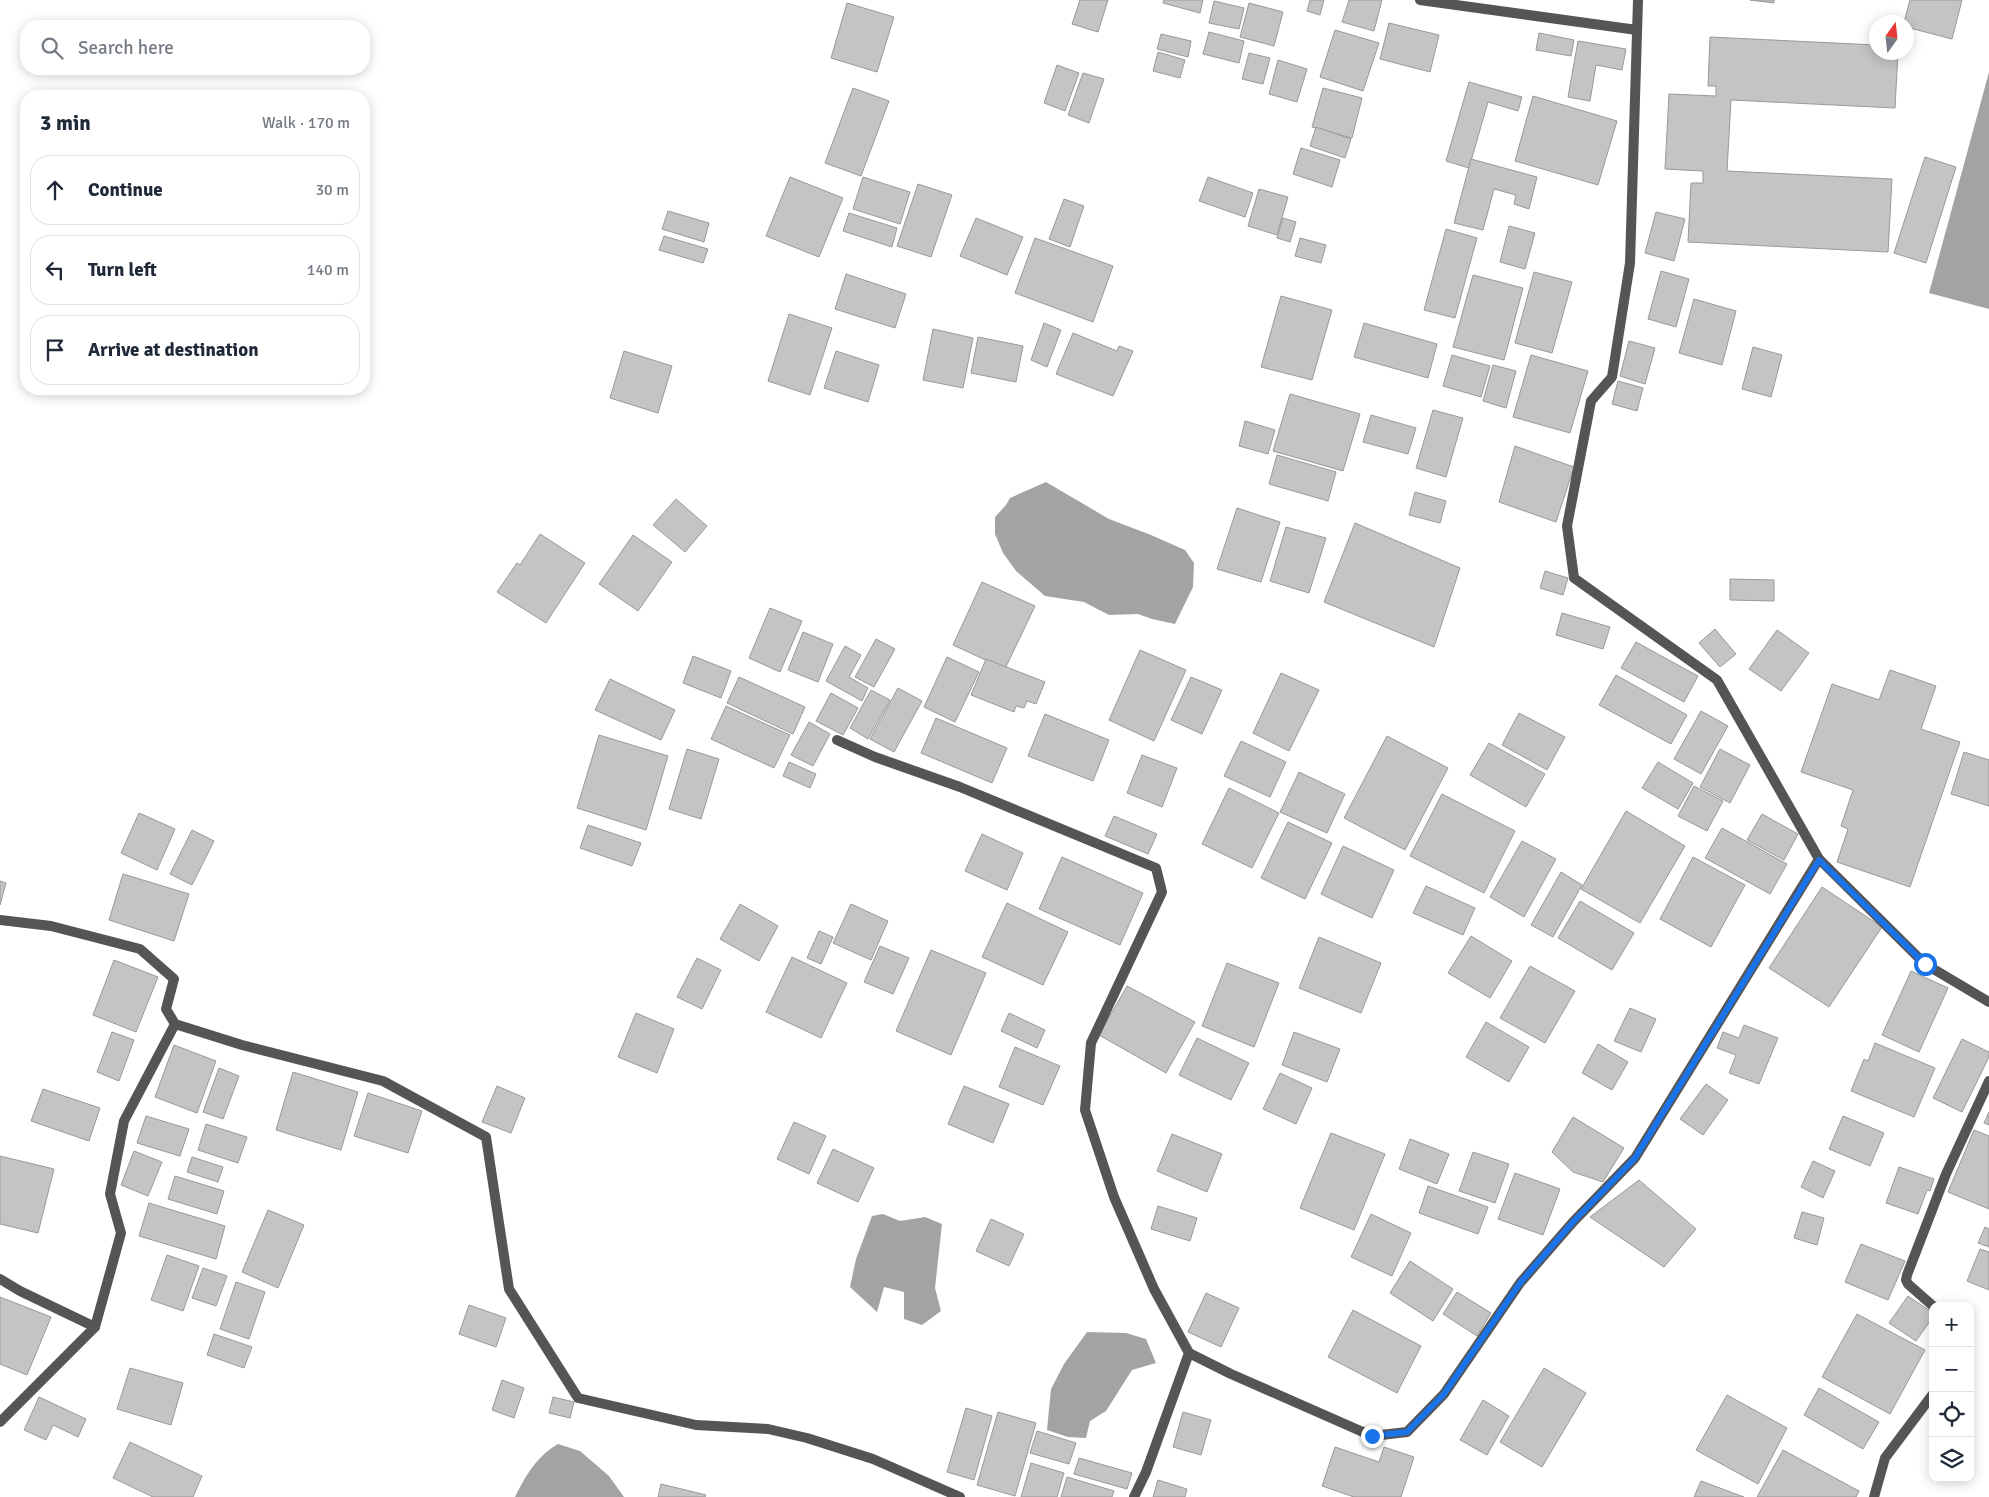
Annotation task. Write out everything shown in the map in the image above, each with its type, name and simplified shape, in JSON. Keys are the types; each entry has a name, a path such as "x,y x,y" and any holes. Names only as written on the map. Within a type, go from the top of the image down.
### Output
{"street":[{"path":"1420,0 1637,30"},
{"path":"1638,0 1630,263 1612,377 1591,401 1566,526 1574,578 1717,680 1819,860 1925,964 1989,1002"},
{"path":"836,740 875,757 960,787 1156,868 1162,892 1091,1043 1086,1110 1118,1205 1154,1289 1190,1353 1231,1374 1372,1436 1407,1432 1444,1394 1520,1283 1573,1222 1635,1158 1819,860"},
{"path":"0,920 51,926 140,949 174,979 166,1009 175,1024 242,1045 383,1081 486,1138 509,1289 578,1398 696,1425 768,1429 807,1438 873,1458 960,1497"},
{"path":"0,1422 95,1327 121,1234 110,1194 124,1121 175,1024"},
{"path":"1929,1302 1908,1284 1906,1280 1907,1275 1946,1174 1989,1081"},
{"path":"0,1279 20,1291 95,1327"},
{"path":"1134,1497 1146,1472 1190,1353"},
{"path":"1874,1497 1885,1458 1929,1399"}],"shaded area":[{"path":"1989,72 1989,309 1929,293"},
{"path":"1046,482 1109,519 1185,550 1194,563 1193,587 1175,624 1138,614 1109,615 1084,602 1045,596 1016,571 1003,553 995,534 995,517 1010,498"},
{"path":"883,1214 900,1221 925,1217 942,1224 935,1288 941,1311 922,1325 904,1319 904,1292 884,1287 877,1312 850,1287 856,1259 872,1216"},
{"path":"1087,1332 1126,1333 1146,1339 1156,1363 1132,1370 1106,1411 1090,1421 1086,1438 1068,1437 1047,1430 1051,1389 1064,1364"},
{"path":"558,1444 580,1451 609,1476 624,1497 515,1497 523,1481 538,1460"}],"building":[{"path":"1080,0 1108,0 1098,32 1072,24"},
{"path":"1164,0 1203,0 1200,13 1163,3"},
{"path":"1310,0 1324,0 1320,15 1307,11"},
{"path":"1349,0 1382,0 1374,31 1342,22"},
{"path":"1750,0 1774,0 1774,3"},
{"path":"1910,0 1962,0 1952,39 1914,29 1914,15 1906,15"},
{"path":"1214,1 1244,8 1239,29 1209,23"},
{"path":"847,3 894,17 877,72 831,58"},
{"path":"1249,3 1283,12 1274,46 1240,37"},
{"path":"1389,23 1439,35 1430,72 1380,59"},
{"path":"1335,30 1379,43 1363,91 1320,77"},
{"path":"1209,32 1244,41 1239,63 1203,54"},
{"path":"1539,33 1574,40 1571,56 1536,50"},
{"path":"1161,34 1191,41 1188,57 1157,49"},
{"path":"1710,37 1869,45 1869,60 1898,60 1895,108 1731,100 1727,171 1892,179 1888,252 1688,242 1691,183 1703,183 1703,171 1665,169 1669,94 1716,96 1716,86 1708,86"},
{"path":"1578,41 1626,49 1622,70 1596,65 1590,101 1568,97"},
{"path":"1158,52 1185,60 1180,78 1153,71"},
{"path":"1249,53 1270,58 1263,84 1242,79"},
{"path":"1278,60 1307,69 1297,102 1269,94"},
{"path":"1057,65 1079,73 1065,111 1044,103"},
{"path":"1083,73 1104,79 1089,123 1068,115"},
{"path":"1469,82 1522,97 1518,111 1488,102 1469,168 1446,161"},
{"path":"853,88 889,101 861,176 825,163"},
{"path":"1323,88 1362,98 1352,138 1312,127"},
{"path":"1533,96 1617,121 1598,185 1515,161"},
{"path":"1316,127 1351,139 1345,158 1310,146"},
{"path":"1301,148 1340,160 1332,187 1293,174"},
{"path":"1925,157 1956,167 1926,263 1894,253"},
{"path":"1471,159 1537,177 1529,209 1514,204 1516,195 1494,189 1483,230 1454,223"},
{"path":"790,177 843,198 819,257 766,236"},
{"path":"863,177 910,192 900,224 853,209"},
{"path":"1208,177 1253,193 1245,217 1199,201"},
{"path":"918,184 952,195 931,257 897,246"},
{"path":"1259,189 1288,197 1277,235 1248,226"},
{"path":"1064,199 1084,206 1070,247 1049,239"},
{"path":"668,211 709,223 704,242 662,229"},
{"path":"1656,212 1685,219 1674,261 1645,253"},
{"path":"849,213 897,228 892,247 843,231"},
{"path":"976,218 1023,237 1007,275 960,256"},
{"path":"1283,218 1296,222 1290,242 1277,238"},
{"path":"1509,226 1535,233 1525,269 1500,262"},
{"path":"1446,229 1477,238 1455,318 1424,310"},
{"path":"664,236 708,249 703,263 659,250"},
{"path":"1035,238 1113,266 1093,322 1015,293"},
{"path":"1300,238 1326,245 1321,263 1295,256"},
{"path":"1661,271 1689,279 1676,327 1648,319"},
{"path":"1534,272 1572,282 1552,353 1515,343"},
{"path":"846,274 906,294 895,328 835,309"},
{"path":"1473,275 1523,288 1504,360 1453,347"},
{"path":"1281,296 1332,310 1312,380 1261,367"},
{"path":"1694,299 1736,311 1722,365 1679,353"},
{"path":"789,314 832,328 810,395 768,381"},
{"path":"1044,323 1061,330 1047,367 1031,360"},
{"path":"1364,323 1437,344 1428,378 1354,357"},
{"path":"933,329 973,338 963,388 923,380"},
{"path":"1073,333 1117,351 1119,346 1133,351 1113,396 1056,374"},
{"path":"978,337 1023,346 1016,382 971,373"},
{"path":"1629,341 1655,348 1645,384 1620,376"},
{"path":"1753,347 1782,355 1771,397 1742,389"},
{"path":"624,351 672,366 658,413 610,398"},
{"path":"836,351 879,365 868,402 824,388"},
{"path":"1452,355 1490,366 1481,397 1443,386"},
{"path":"1531,355 1588,371 1570,433 1513,417"},
{"path":"1493,365 1516,371 1506,408 1483,401"},
{"path":"1618,381 1643,388 1637,411 1612,404"},
{"path":"1290,394 1360,414 1343,471 1273,451"},
{"path":"1433,410 1463,418 1446,477 1416,468"},
{"path":"1371,415 1416,428 1408,454 1363,442"},
{"path":"1245,421 1275,430 1268,454 1239,446"},
{"path":"1515,446 1574,467 1556,522 1499,502"},
{"path":"1277,455 1336,472 1328,501 1269,484"},
{"path":"1415,492 1446,501 1440,523 1409,515"},
{"path":"676,499 707,526 685,552 653,525"},
{"path":"1237,508 1280,522 1261,582 1217,569"},
{"path":"1355,523 1460,568 1434,647 1324,602"},
{"path":"1286,527 1326,538 1309,593 1270,581"},
{"path":"540,534 585,563 546,623 497,592 517,563 520,565"},
{"path":"633,535 672,562 638,611 599,584"},
{"path":"1545,571 1568,578 1563,595 1540,588"},
{"path":"1730,579 1774,580 1774,601 1730,600"},
{"path":"982,582 1035,606 1005,669 953,645"},
{"path":"770,608 802,621 780,672 749,658"},
{"path":"1562,613 1610,627 1603,649 1556,635"},
{"path":"1715,629 1736,654 1720,667 1699,643"},
{"path":"1777,630 1809,653 1781,691 1749,669"},
{"path":"803,632 833,644 818,682 788,670"},
{"path":"876,639 895,649 874,687 855,677"},
{"path":"1636,642 1698,676 1684,702 1621,668"},
{"path":"845,646 861,655 849,677 868,688 862,701 826,681"},
{"path":"1140,650 1186,670 1154,741 1109,720"},
{"path":"693,656 731,671 721,698 683,683"},
{"path":"947,657 979,672 955,722 924,707"},
{"path":"986,659 1045,682 1036,704 1027,701 1024,708 1016,706 1014,712 971,695"},
{"path":"1890,670 1936,686 1921,729 1960,742 1910,887 1837,862 1848,829 1841,826 1853,790 1801,772 1832,684 1879,700"},
{"path":"1281,673 1319,690 1289,751 1253,733"},
{"path":"1616,675 1687,715 1671,744 1599,705"},
{"path":"739,677 805,707 793,734 727,703"},
{"path":"1191,677 1222,690 1202,734 1171,720"},
{"path":"610,679 675,710 661,740 595,710"},
{"path":"898,688 922,701 894,752 870,739"},
{"path":"871,690 890,700 868,739 850,728"},
{"path":"831,693 858,708 843,735 816,721"},
{"path":"726,706 790,735 774,768 711,739"},
{"path":"1701,711 1728,726 1701,774 1674,759"},
{"path":"1519,713 1565,737 1547,770 1502,745"},
{"path":"1045,714 1109,740 1093,781 1028,756"},
{"path":"936,718 1007,748 992,783 921,753"},
{"path":"809,722 830,734 813,766 791,755"},
{"path":"599,735 668,756 646,830 577,808"},
{"path":"1387,736 1448,768 1405,850 1344,818"},
{"path":"1241,741 1286,762 1270,797 1224,776"},
{"path":"1489,743 1545,774 1526,807 1470,775"},
{"path":"687,749 719,759 701,819 669,809"},
{"path":"1720,749 1750,765 1730,803 1700,787"},
{"path":"1964,752 1989,760 1989,806 1951,794"},
{"path":"1142,755 1177,768 1162,807 1127,793"},
{"path":"789,762 816,774 810,788 783,776"},
{"path":"1658,762 1693,783 1678,809 1642,788"},
{"path":"1299,772 1345,794 1327,833 1280,812"},
{"path":"1694,786 1723,801 1707,831 1678,816"},
{"path":"1229,788 1279,813 1252,868 1202,844"},
{"path":"1442,794 1515,831 1484,893 1410,856"},
{"path":"1626,811 1685,846 1640,923 1581,889"},
{"path":"139,813 175,829 157,870 121,853"},
{"path":"1762,814 1798,834 1784,860 1747,840"},
{"path":"1114,816 1157,834 1148,854 1105,836"},
{"path":"1288,822 1332,843 1305,899 1261,878"},
{"path":"588,825 641,843 632,866 580,848"},
{"path":"1722,828 1787,864 1770,894 1705,858"},
{"path":"192,830 214,841 192,885 170,874"},
{"path":"982,834 1023,853 1007,890 965,871"},
{"path":"1522,841 1556,859 1524,917 1490,897"},
{"path":"1343,846 1394,870 1372,918 1321,894"},
{"path":"1062,857 1143,893 1120,945 1039,909"},
{"path":"1693,857 1745,885 1711,947 1660,919"},
{"path":"1561,872 1582,885 1553,937 1531,925"},
{"path":"123,874 189,894 174,941 109,920"},
{"path":"0,881 6,883 0,905"},
{"path":"1426,886 1475,908 1463,935 1413,913"},
{"path":"1822,887 1882,927 1829,1007 1769,968"},
{"path":"1580,901 1634,933 1612,970 1558,938"},
{"path":"1007,903 1068,932 1043,985 982,957"},
{"path":"740,904 778,926 759,961 720,939"},
{"path":"851,904 888,921 871,960 833,943"},
{"path":"819,931 833,937 821,964 807,958"},
{"path":"1471,936 1512,961 1490,998 1448,973"},
{"path":"1319,937 1381,963 1361,1013 1299,988"},
{"path":"880,946 909,958 893,994 864,982"},
{"path":"931,950 986,973 951,1055 896,1031"},
{"path":"792,957 847,983 821,1038 766,1012"},
{"path":"697,958 721,970 702,1009 677,997"},
{"path":"114,960 158,977 136,1032 93,1015"},
{"path":"1227,963 1279,983 1254,1047 1202,1026"},
{"path":"1530,966 1575,991 1545,1043 1500,1018"},
{"path":"1911,971 1948,988 1919,1052 1882,1035"},
{"path":"1127,986 1195,1022 1166,1073 1099,1035"},
{"path":"1630,1008 1656,1019 1641,1052 1614,1041"},
{"path":"636,1013 674,1029 657,1073 618,1057"},
{"path":"1009,1013 1045,1030 1037,1048 1001,1031"},
{"path":"1486,1022 1529,1047 1509,1082 1466,1057"},
{"path":"1744,1025 1778,1038 1759,1084 1729,1073 1736,1055 1717,1048 1723,1032 1739,1038"},
{"path":"112,1032 134,1040 119,1081 97,1072"},
{"path":"1294,1032 1340,1049 1327,1082 1282,1065"},
{"path":"1197,1038 1249,1063 1231,1100 1179,1075"},
{"path":"1962,1039 1989,1052 1989,1057 1962,1112 1933,1098"},
{"path":"1875,1043 1935,1068 1914,1117 1851,1091 1864,1059 1868,1061"},
{"path":"1598,1044 1628,1062 1612,1090 1582,1073"},
{"path":"174,1045 216,1061 197,1113 155,1097"},
{"path":"1015,1047 1060,1066 1043,1105 999,1087"},
{"path":"219,1068 239,1076 223,1119 203,1112"},
{"path":"293,1072 358,1092 341,1150 276,1130"},
{"path":"1280,1073 1312,1088 1296,1124 1263,1109"},
{"path":"1706,1084 1728,1100 1703,1135 1680,1119"},
{"path":"497,1086 525,1098 511,1133 482,1122"},
{"path":"964,1086 1009,1104 993,1143 948,1124"},
{"path":"43,1089 100,1108 89,1141 31,1121"},
{"path":"368,1093 422,1111 408,1153 354,1136"},
{"path":"1989,1112 1989,1125 1984,1123"},
{"path":"146,1116 189,1129 180,1156 137,1143"},
{"path":"1843,1116 1884,1133 1870,1166 1829,1149"},
{"path":"1573,1117 1624,1148 1603,1182 1573,1172 1552,1152"},
{"path":"794,1122 826,1136 809,1174 777,1159"},
{"path":"206,1124 247,1137 238,1163 198,1150"},
{"path":"1974,1130 1989,1136 1989,1209 1948,1192"},
{"path":"1331,1133 1385,1154 1354,1230 1300,1208"},
{"path":"1172,1134 1222,1154 1207,1192 1157,1171"},
{"path":"1410,1139 1449,1154 1437,1184 1399,1169"},
{"path":"833,1149 874,1168 858,1202 817,1183"},
{"path":"134,1151 162,1162 148,1196 121,1185"},
{"path":"1473,1152 1509,1164 1495,1203 1459,1191"},
{"path":"0,1156 54,1169 38,1233 0,1224"},
{"path":"192,1157 223,1167 218,1182 187,1172"},
{"path":"1813,1161 1835,1171 1823,1198 1801,1187"},
{"path":"1899,1167 1934,1179 1930,1191 1927,1190 1918,1214 1886,1203"},
{"path":"1515,1173 1560,1189 1543,1235 1498,1219"},
{"path":"175,1176 224,1191 217,1214 168,1199"},
{"path":"1639,1180 1696,1229 1664,1267 1590,1217"},
{"path":"1428,1186 1488,1207 1478,1234 1419,1213"},
{"path":"149,1203 225,1226 216,1259 139,1236"},
{"path":"1158,1206 1197,1218 1190,1241 1151,1229"},
{"path":"268,1210 304,1225 278,1288 242,1272"},
{"path":"1802,1212 1824,1218 1817,1245 1794,1238"},
{"path":"1371,1214 1411,1233 1392,1276 1351,1257"},
{"path":"991,1219 1024,1234 1009,1266 976,1251"},
{"path":"1985,1227 1989,1229 1989,1247 1978,1243"},
{"path":"1861,1244 1905,1261 1888,1300 1845,1282"},
{"path":"1980,1249 1989,1252 1989,1290 1967,1281"},
{"path":"167,1255 199,1266 183,1311 151,1300"},
{"path":"1410,1261 1453,1289 1433,1321 1390,1293"},
{"path":"203,1268 227,1276 216,1306 192,1298"},
{"path":"236,1282 265,1292 249,1339 220,1329"},
{"path":"1457,1292 1491,1313 1477,1336 1443,1314"},
{"path":"1206,1293 1239,1308 1221,1347 1188,1332"},
{"path":"1908,1296 1929,1310 1929,1323 1916,1341 1889,1323"},
{"path":"0,1297 51,1317 27,1375 0,1364"},
{"path":"469,1305 506,1318 496,1347 459,1334"},
{"path":"1353,1310 1421,1346 1397,1393 1328,1357"},
{"path":"1857,1314 1925,1350 1890,1414 1822,1377"},
{"path":"214,1334 252,1347 244,1368 207,1355"},
{"path":"130,1368 183,1383 171,1425 117,1409"},
{"path":"1544,1368 1586,1393 1542,1467 1500,1442"},
{"path":"502,1380 524,1388 514,1418 492,1410"},
{"path":"1819,1388 1879,1422 1863,1449 1804,1415"},
{"path":"1727,1395 1787,1428 1758,1484 1696,1450"},
{"path":"39,1397 86,1419 78,1437 53,1425 46,1440 24,1430"},
{"path":"553,1397 574,1402 570,1418 549,1413"},
{"path":"1483,1400 1509,1416 1487,1455 1460,1440"},
{"path":"966,1408 992,1416 974,1480 947,1472"},
{"path":"998,1412 1036,1423 1015,1496 977,1485"},
{"path":"1183,1412 1211,1420 1201,1455 1173,1447"},
{"path":"1037,1431 1076,1443 1069,1464 1030,1453"},
{"path":"130,1442 202,1476 193,1497 153,1497 113,1478"},
{"path":"1335,1447 1379,1462 1384,1447 1414,1457 1401,1497 1354,1497 1322,1486"},
{"path":"1783,1450 1859,1491 1856,1497 1757,1497"},
{"path":"1079,1458 1132,1473 1127,1489 1074,1474"},
{"path":"1031,1463 1064,1473 1057,1497 1021,1497"},
{"path":"1067,1477 1114,1491 1112,1497 1061,1497"},
{"path":"1158,1480 1187,1489 1185,1497 1153,1497"},
{"path":"1701,1481 1744,1497 1694,1497"},
{"path":"661,1484 706,1495 705,1497 658,1497"}],"route":[{"path":"1372,1436 1407,1432 1444,1394 1520,1283 1573,1222 1635,1158 1819,860 1925,964"}]}
